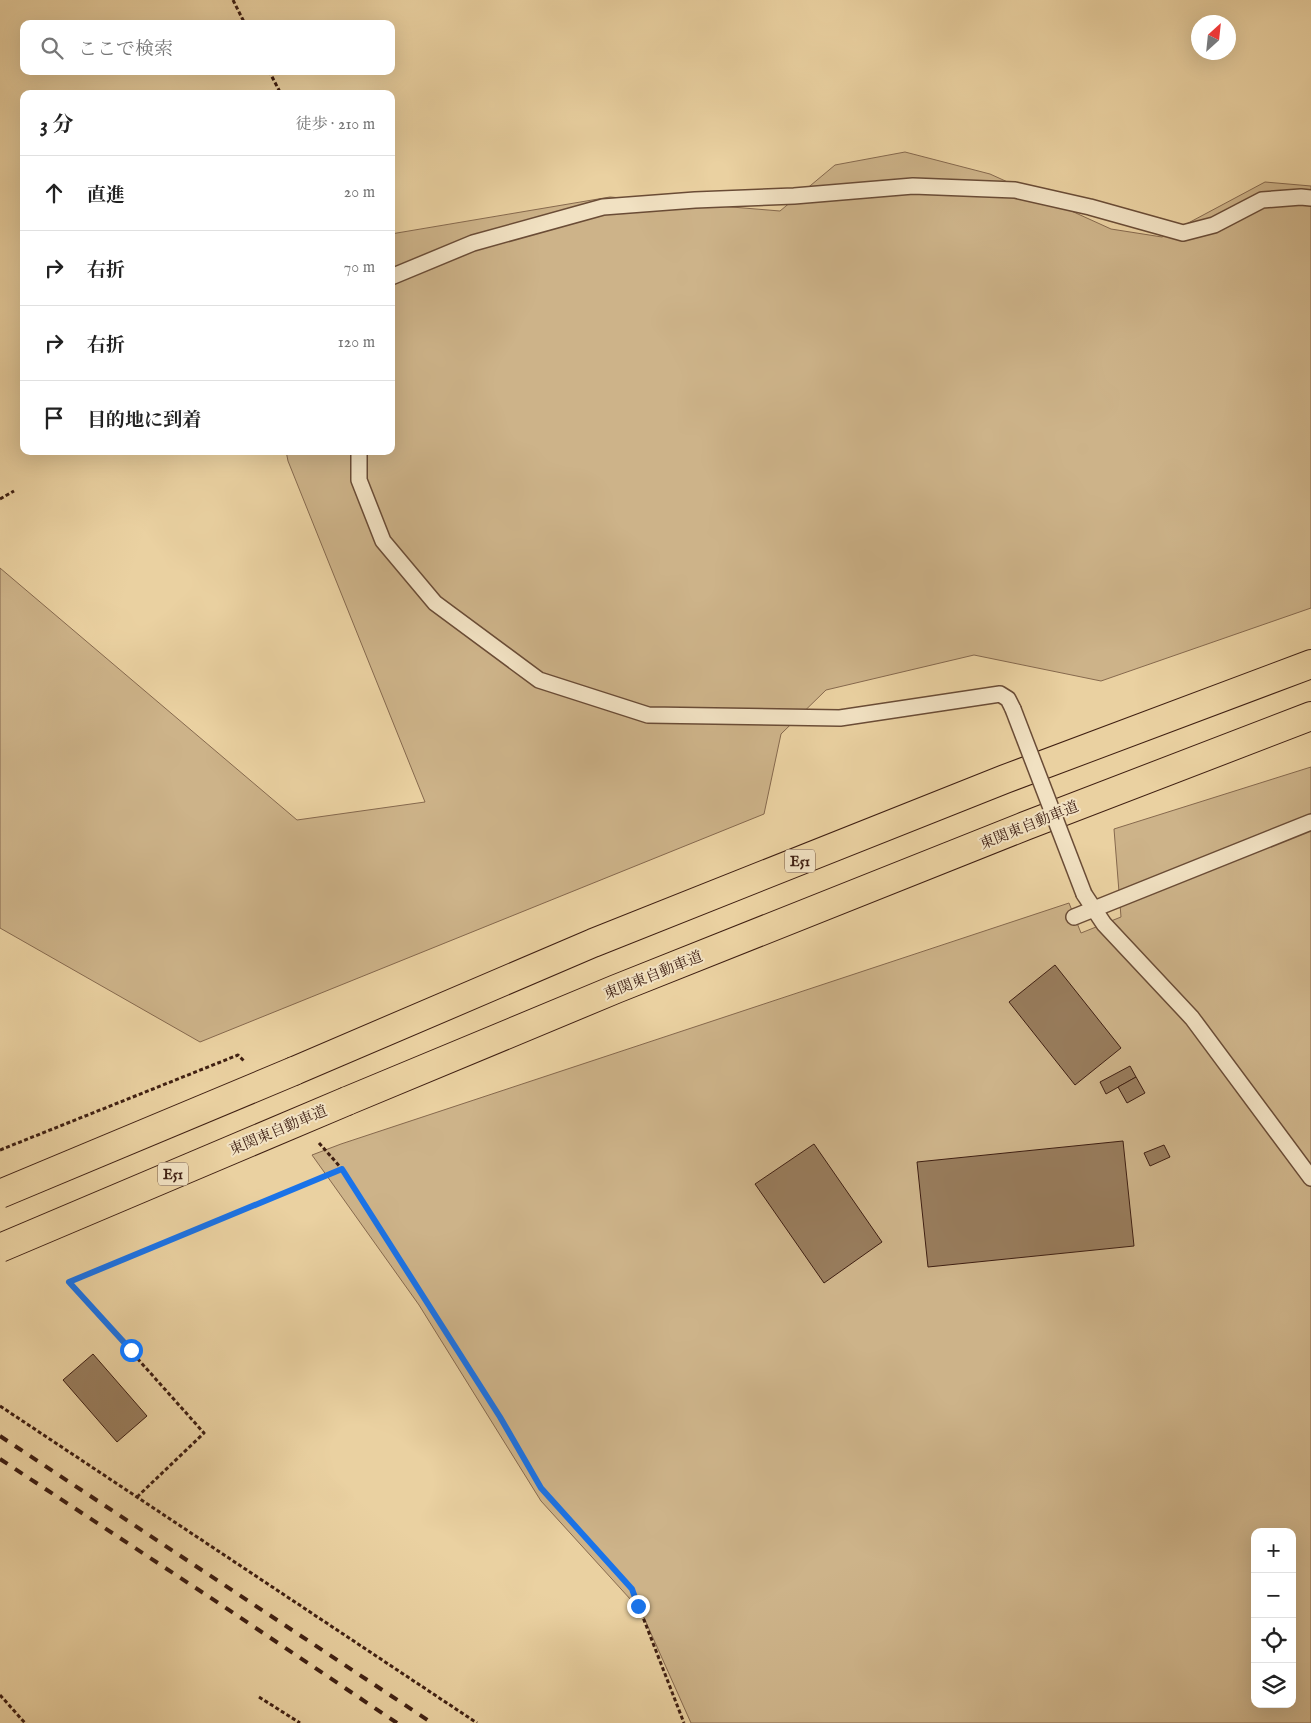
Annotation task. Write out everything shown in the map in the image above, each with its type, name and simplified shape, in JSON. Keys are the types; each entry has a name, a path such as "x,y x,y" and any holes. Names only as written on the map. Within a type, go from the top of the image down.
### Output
{"highway":[{"name":"E51","path":"0,1194 593,943 1005,779 1311,664"},
{"name":"東関東自動車道","path":"0,1248 347,1101 616,990 988,840 1311,716"}],"lane":[{"path":"395,275 473,243 603,207 695,200 794,196 913,186 1015,190 1090,207 1183,233 1214,225 1262,200 1311,198"},
{"path":"359,455 360,480 383,541 435,603 539,680 648,715 840,718 1000,694 1008,699 1084,894 1094,910 1104,924 1192,1018 1311,1178"},
{"path":"1074,917 1311,822"}],"path":[{"path":"233,0 243,20"},
{"path":"271,75 279,90"},
{"path":"0,499 14,491"},
{"path":"0,1150 238,1055 245,1062"},
{"path":"316,1141 342,1169 500,1417 541,1488 632,1589 684,1723"},
{"path":"137,1497 204,1433 69,1282 342,1169"},
{"path":"0,1406 477,1723"},
{"path":"0,1695 25,1723"},
{"path":"259,1697 300,1723"}],"shaded area":[{"path":"905,152 990,174 1111,229 1162,237 1265,182 1311,186 1311,608 1101,681 974,655 826,690 781,734 764,814 200,1042 0,928 0,568 297,820 425,802 287,455 395,455 395,233 610,197 780,211 835,165"},
{"path":"1311,767 1311,1723 691,1723 641,1611 541,1501 419,1305 312,1155 1069,903 1081,933 1121,917 1114,829"}],"building":[{"path":"1055,965 1121,1048 1075,1085 1009,1002"},
{"path":"1130,1066 1136,1077 1106,1094 1100,1082"},
{"path":"1136,1077 1145,1093 1127,1103 1118,1087"},
{"path":"1123,1141 1134,1246 928,1267 917,1162"},
{"path":"814,1144 882,1242 824,1283 755,1184"},
{"path":"1164,1145 1170,1157 1150,1166 1144,1153"},
{"path":"93,1354 147,1416 117,1442 63,1380"}],"railway":[{"path":"0,1436 432,1723"},
{"path":"0,1459 397,1723"}],"route":[{"path":"131,1350 69,1282 342,1169 500,1417 541,1488 632,1589 638,1606"}]}
